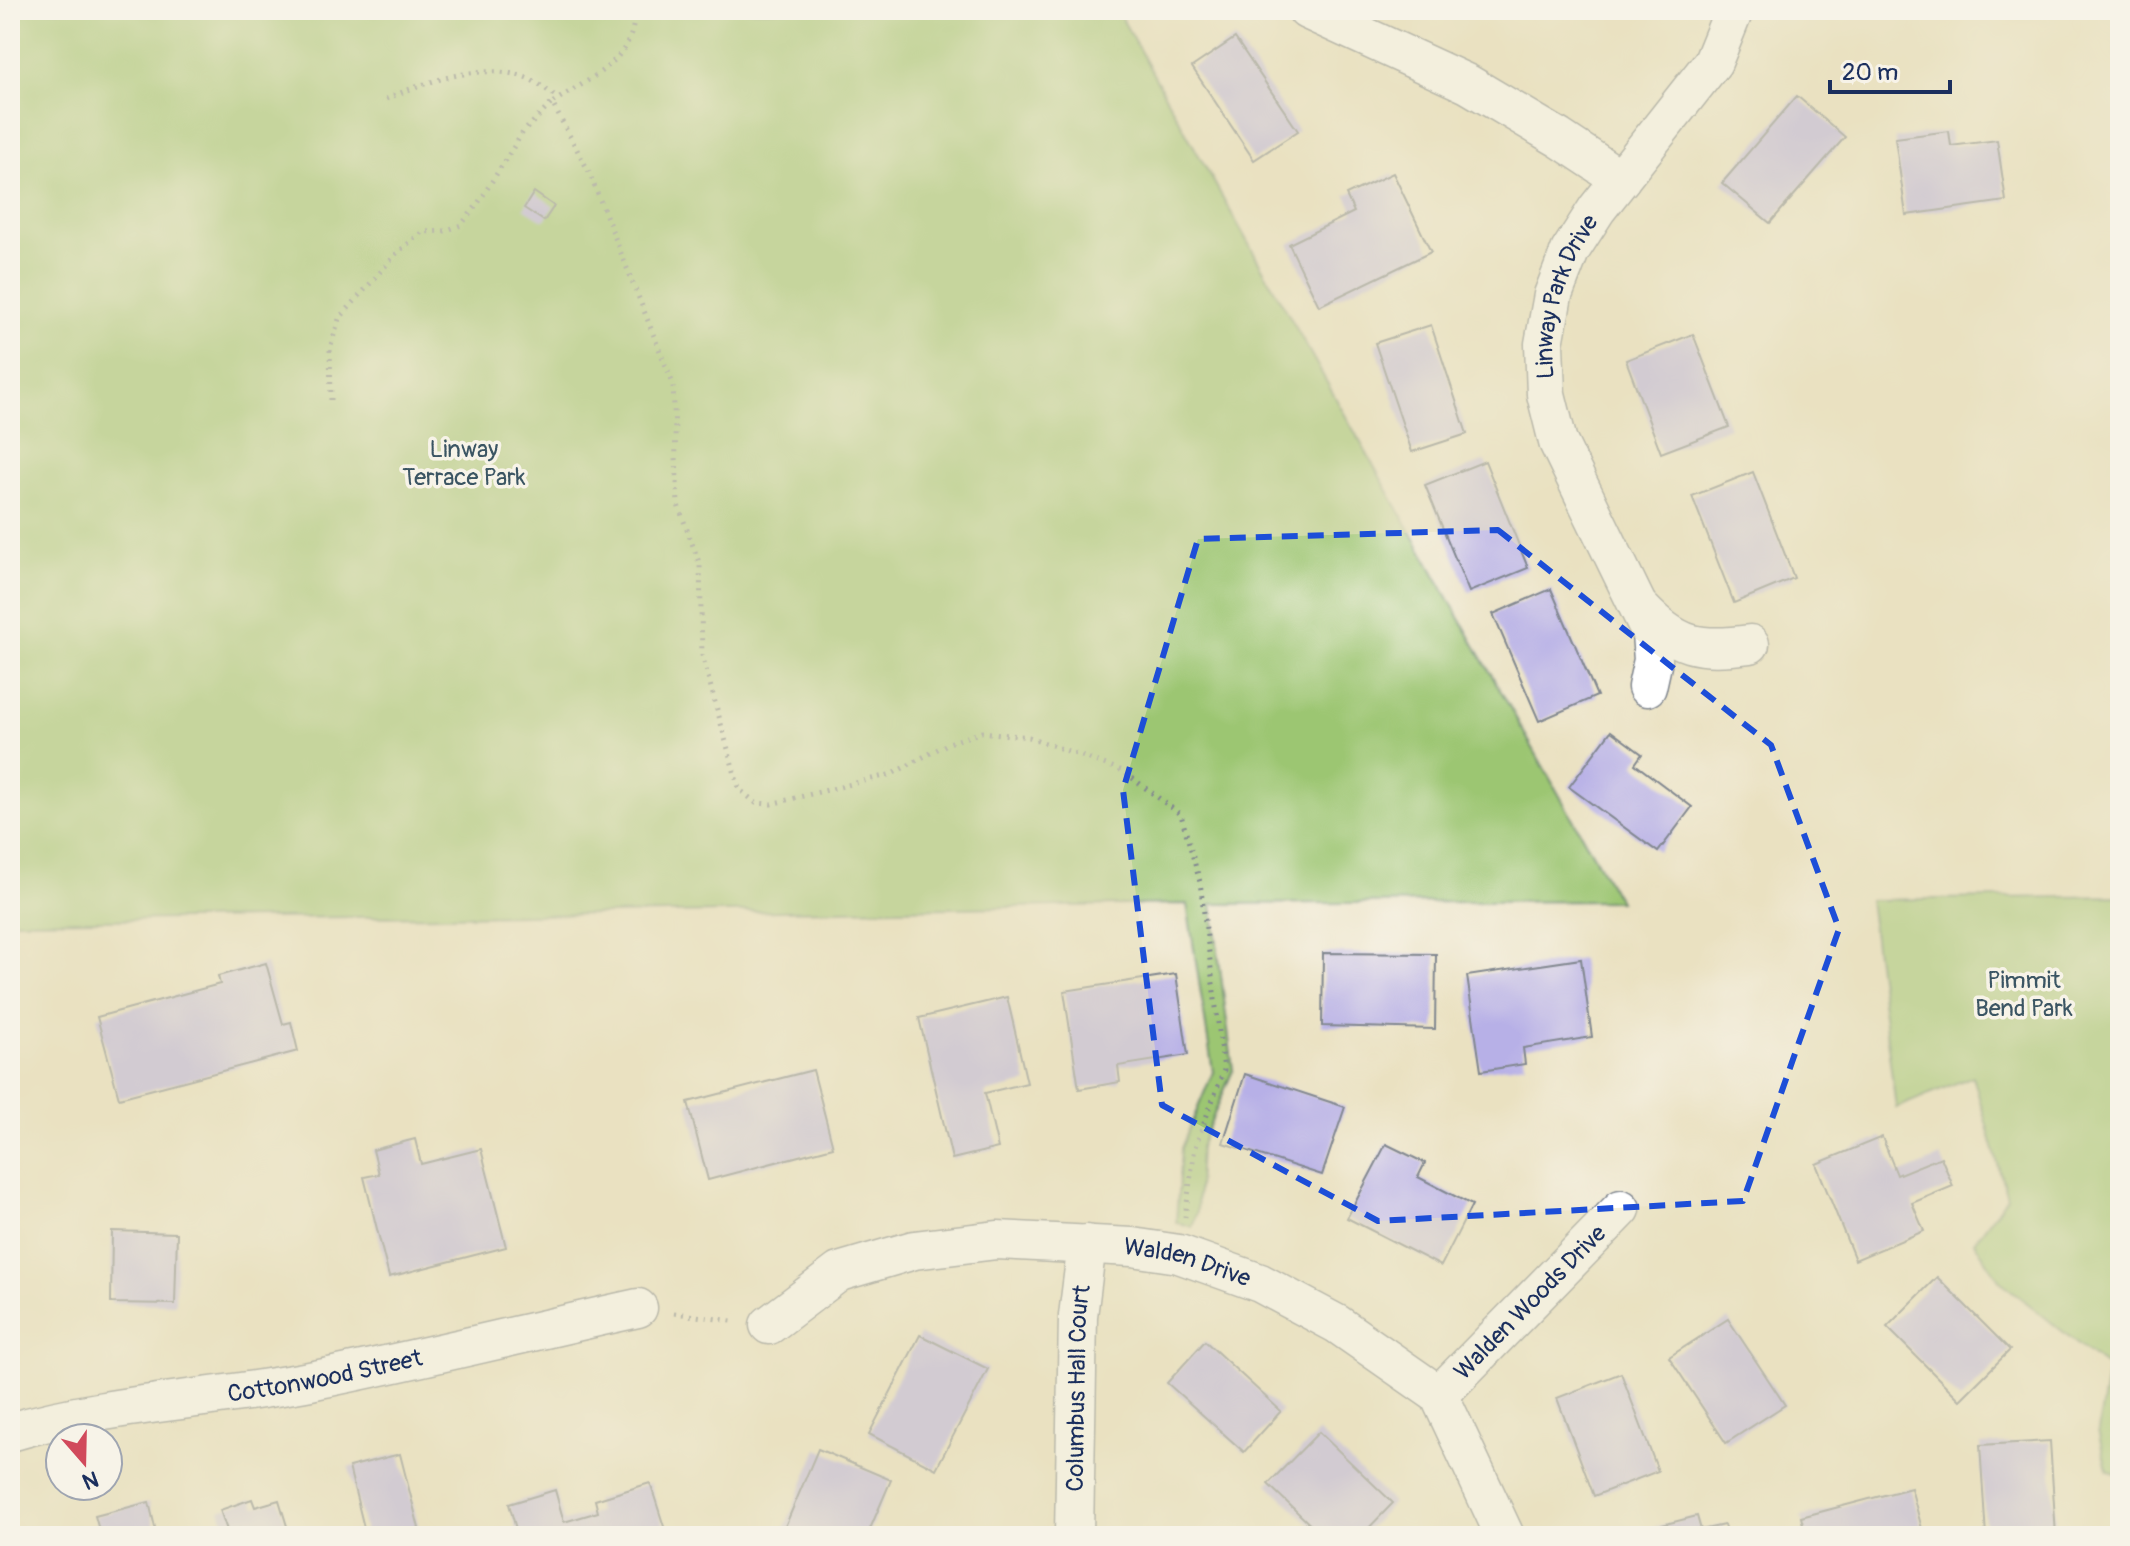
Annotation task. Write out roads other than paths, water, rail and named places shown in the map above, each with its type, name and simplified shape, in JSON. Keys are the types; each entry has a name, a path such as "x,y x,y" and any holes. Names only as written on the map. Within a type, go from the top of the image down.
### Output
{"street":[{"path":"1307,10 1468,84 1621,179"},
{"name":"Linway Park Drive","path":"1641,609 1558,442 1546,394 1544,344 1553,295 1570,251 1597,209 1713,62 1734,10"},
{"path":"1641,609 1662,631 1689,644 1750,644"},
{"path":"1641,609 1651,633 1653,660 1647,687"},
{"name":"Walden Woods Drive","path":"1439,1395 1621,1209"},
{"name":"Walden Drive","path":"769,1325 839,1272 914,1250 997,1240 1087,1244 1179,1254 1260,1283 1337,1324 1439,1395"},
{"name":"Columbus Hall Court","path":"1074,1534 1078,1316 1087,1244"},
{"name":"Cottonwood Street","path":"10,1432 112,1409 308,1381 638,1308"},
{"path":"1439,1395 1505,1536"}],"park label":[{"name":"Linway Terrace Park","path":"464,463"},
{"name":"Pimmit Bend Park","path":"2024,994"}]}
